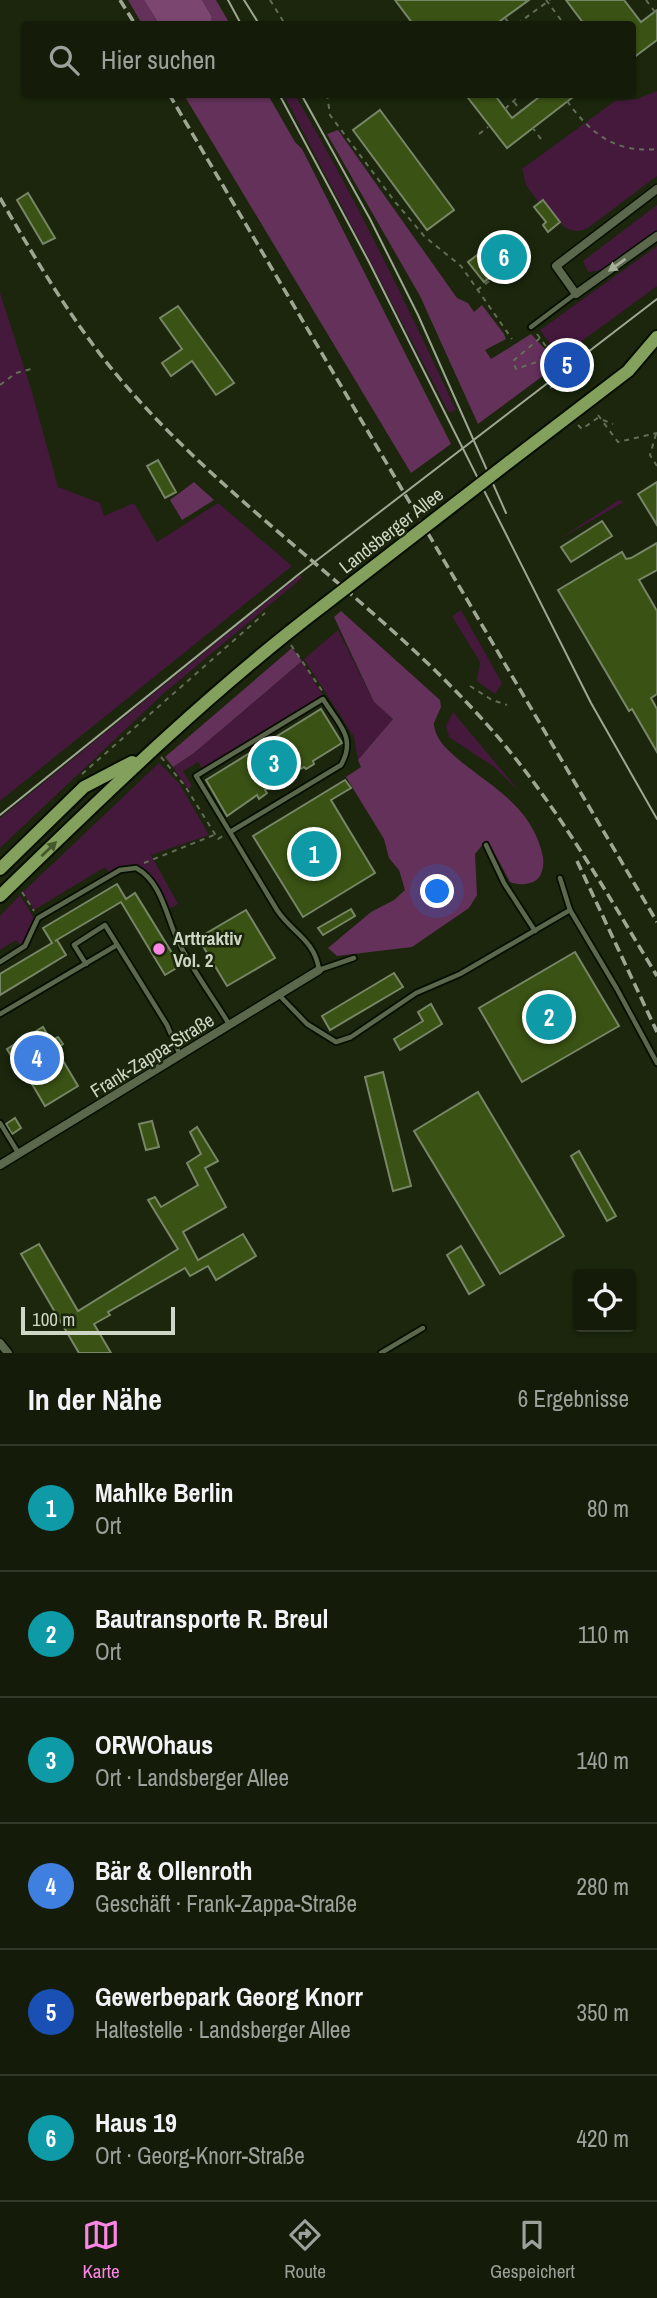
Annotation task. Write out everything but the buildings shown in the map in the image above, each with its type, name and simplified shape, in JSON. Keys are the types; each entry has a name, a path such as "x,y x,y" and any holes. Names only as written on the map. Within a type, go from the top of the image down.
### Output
{"main road":[{"name":"Landsberger Allee","path":"0,896 148,754 237,674 628,372 657,337"},
{"name":"Landsberger Allee","path":"0,869 85,787 148,754"}],"street":[{"path":"657,189 556,266 576,294 657,236"},
{"name":"Frank-Zappa-Straße","path":"0,1165 319,970"},
{"path":"0,1343 8,1353"}],"lane":[{"path":"531,327 576,294"},
{"path":"230,832 341,765 349,751 348,738 323,699 196,776 230,832 287,924 299,931 311,944 319,970 354,958"},
{"path":"486,845 505,883 535,930"},
{"path":"0,962 25,946 38,918 120,870 136,868 147,876 158,893 177,939 230,1026"},
{"path":"560,878 570,910 618,989 657,1063"},
{"path":"280,996 307,1024 336,1042 351,1037 416,993 460,974 570,910"},
{"path":"86,964 74,945 104,925 167,1025 181,1055"},
{"path":"0,1014 117,945"},
{"path":"0,1122 19,1154"},
{"path":"381,1353 423,1328"}],"path":[{"path":"270,0 283,21"},
{"path":"521,21 548,1 562,21"},
{"path":"647,1 654,12"},
{"path":"328,98 330,116 396,203 425,237 461,267 513,339"},
{"path":"511,98 520,111"},
{"path":"505,109 516,98"},
{"path":"567,102 591,131 608,142 631,149 657,149"},
{"path":"479,134 488,127"},
{"path":"533,127 544,143"},
{"path":"477,290 519,260"},
{"path":"554,356 516,369 513,361 540,338 554,356 559,363 583,345"},
{"path":"575,350 587,366"},
{"path":"0,385 16,373 30,369"},
{"path":"550,388 562,379"},
{"path":"600,417 613,424"},
{"path":"578,425 582,429 600,417"},
{"path":"600,417 618,442 657,433"},
{"path":"657,433 650,455 657,466"},
{"path":"77,779 265,613"},
{"path":"293,646 325,695 323,699"},
{"path":"470,686 492,700 507,705"},
{"path":"163,759 218,839 230,832"},
{"path":"179,779 196,776"},
{"path":"152,861 215,835"},
{"path":"23,893 30,905"}],"shaded area":[{"path":"128,0 144,0 157,21 140,21"},
{"path":"144,0 202,0 212,17 211,21 157,21"},
{"path":"202,0 216,0 228,21 211,21 212,17"},
{"path":"657,91 657,176 588,228 573,231 567,228 543,200 539,203 526,185 522,169 615,101 637,99"},
{"path":"186,98 270,98 295,142 302,149 451,444 411,473"},
{"path":"286,98 297,98 359,211 456,410 449,413"},
{"path":"338,130 457,298 468,303 474,312 482,305 504,334 506,339 485,350 491,359 531,334 559,364 478,424 420,296 327,134"},
{"path":"657,205 657,231 603,270 588,272 583,261"},
{"path":"657,246 657,286 560,357 540,330"},
{"path":"0,293 32,392 58,487 100,503 104,516 134,503 157,542 218,503 292,566 0,801"},
{"path":"194,482 214,500 182,520 170,500"},
{"path":"616,502 624,502 559,539"},
{"path":"300,575 302,578 164,693 0,848 0,818"},
{"path":"461,610 502,683 495,694 477,681 480,662 452,616"},
{"path":"341,611 440,700 441,707 434,723 439,739 459,760 503,794 528,820 537,837 543,863 541,873 535,881 526,884 510,882 489,843 484,843 475,854 477,895 469,908 412,947 337,956 328,948 371,912 394,900 405,890 399,870 389,858 384,839 346,777 361,767 358,760 393,719 374,702 334,617"},
{"path":"338,630 374,702 393,719 358,760 354,737 304,659"},
{"path":"292,648 302,661 194,753 173,767 165,757"},
{"path":"302,661 323,696 210,764 202,768 198,762 183,771 192,786 188,789 173,767 194,753"},
{"path":"453,712 519,791 494,767 449,737 446,726"},
{"path":"159,763 179,783 209,835 151,855 178,904 169,909 152,880 139,868 121,867 109,873 105,867 34,910 23,892"},
{"path":"20,895 35,920 24,944 21,946 16,940 0,950 0,916"}],"tram line":[{"path":"228,0 239,21"},
{"path":"244,0 257,21"},
{"path":"281,98 369,262 591,703 657,819"},
{"path":"303,98 370,219 418,315 506,513"},
{"path":"0,815 299,574 657,299"}],"railway":[{"path":"120,0 133,21"},
{"path":"171,98 657,922"},
{"path":"0,198 78,324 134,395 173,437 215,476 431,666 498,738 571,836 657,976"},
{"path":"577,861 657,1032"}],"place":[{"name":"Haus 19","path":"504,257"},
{"name":"Gewerbepark Georg Knorr","path":"567,365"},
{"name":"ORWOhaus","path":"274,763"},
{"name":"Mahlke Berlin","path":"314,854"},
{"name":"Arttraktiv Vol. 2","path":"159,949"},
{"name":"Bautransporte R. Breul","path":"549,1017"},
{"name":"Bär & Ollenroth","path":"37,1058"}]}
